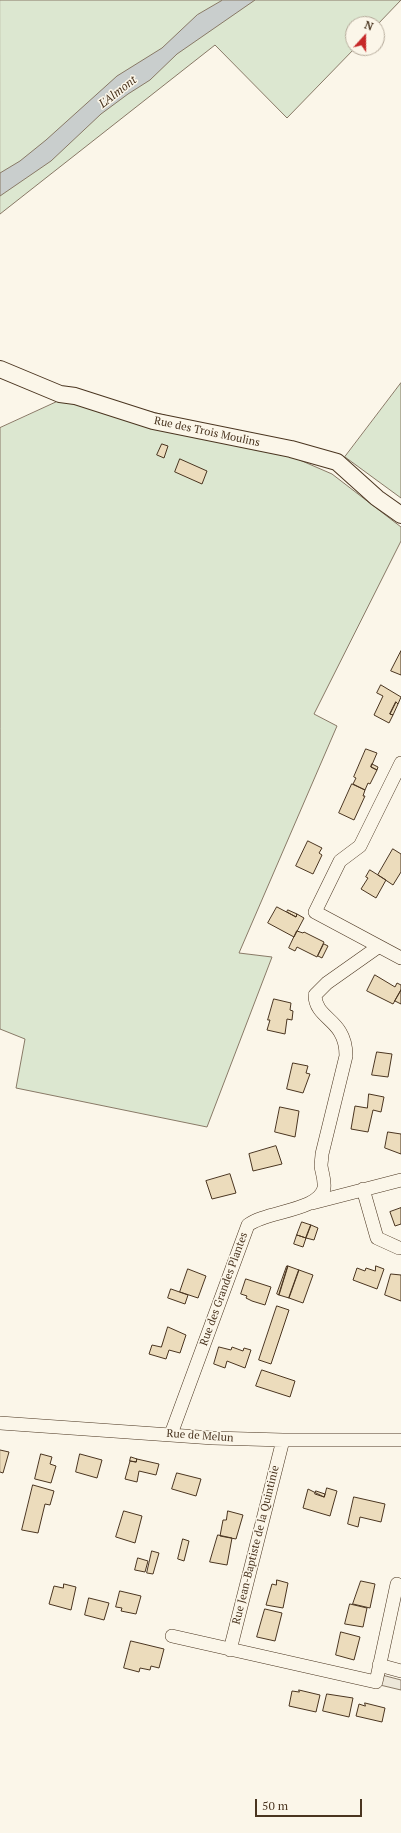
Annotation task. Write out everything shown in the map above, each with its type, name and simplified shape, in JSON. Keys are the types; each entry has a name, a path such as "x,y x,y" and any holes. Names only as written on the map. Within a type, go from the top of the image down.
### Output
{"street":[{"name":"Rue des Trois Moulins","path":"0,370 60,394 75,396 153,421 291,449 337,462 377,498 401,515"},
{"path":"401,763 360,846 340,861 315,912 401,958"},
{"path":"312,1203 320,1196 324,1188 321,1166 322,1154 346,1056 346,1044 340,1031 321,1012 315,1002 315,994 327,983 378,947"},
{"path":"312,1203 401,1180"},
{"path":"363,1189 377,1238 399,1248"},
{"name":"Rue des Grandes Plantes","path":"171,1434 248,1225 260,1218 312,1203"},
{"name":"Rue de Melun","path":"0,1423 283,1440 401,1440"},
{"name":"Rue Jean-Baptiste de la Quintinie","path":"230,1650 283,1440"},
{"path":"172,1636 376,1682 397,1584"},
{"path":"379,1665 401,1671"}],"green space":[{"path":"0,0 401,0 385,17 345,16 345,56 347,56 287,118 215,45 0,214"},
{"path":"401,383 401,498 345,457"},
{"path":"76,393 240,434 332,474 401,527 401,541 314,714 337,726 239,953 272,957 207,1127 16,1088 25,1039 0,1029 0,428"}],"shaded area":[{"path":"382,1675 401,1680 401,1690 380,1685"}],"water":[{"name":"L'Almont","path":"223,0 255,0 177,54 150,80 101,114 51,161 0,196 0,173 20,161 46,140 117,76 162,48 197,15"}],"building":[{"path":"162,444 168,446 164,458 157,455"},
{"path":"180,459 207,471 202,484 175,472"},
{"path":"401,651 401,675 391,671"},
{"path":"381,685 401,697 398,704 396,702 390,714 393,715 389,723 374,715 383,696 377,693"},
{"path":"396,702 398,704 393,715 390,714"},
{"path":"366,749 377,753 371,767 377,770 370,784 368,783 365,790 353,784 356,778 354,777"},
{"path":"372,764 378,767 377,770 371,767"},
{"path":"352,784 365,790 363,796 365,796 354,820 339,813"},
{"path":"308,841 322,848 319,853 322,855 313,874 296,866"},
{"path":"393,849 401,854 401,872 393,885 378,875"},
{"path":"370,870 386,880 376,898 361,889 368,878 366,877"},
{"path":"277,907 296,917 297,914 304,918 294,937 268,923"},
{"path":"288,910 297,914 296,917 287,912"},
{"path":"297,931 304,932 324,942 317,957 297,947 295,951 289,948"},
{"path":"324,944 328,946 322,958 318,956"},
{"path":"375,975 395,987 397,983 401,985 401,990 393,1004 367,991"},
{"path":"401,990 401,1004 395,1001"},
{"path":"274,999 291,1003 290,1010 293,1011 292,1020 287,1019 285,1034 267,1030 270,1020 268,1020"},
{"path":"377,1052 392,1054 388,1077 372,1075"},
{"path":"293,1063 308,1066 306,1073 310,1074 303,1093 287,1089"},
{"path":"369,1094 384,1097 381,1112 373,1110 368,1132 351,1129 355,1106 367,1108"},
{"path":"280,1107 299,1111 295,1137 275,1132"},
{"path":"388,1132 401,1134 401,1154 385,1148"},
{"path":"276,1146 282,1164 253,1171 249,1154"},
{"path":"230,1174 236,1193 212,1199 206,1181"},
{"path":"401,1208 401,1224 395,1226 390,1212"},
{"path":"302,1222 311,1225 306,1238 297,1235"},
{"path":"311,1225 318,1228 314,1240 306,1238"},
{"path":"297,1235 306,1238 303,1247 294,1244"},
{"path":"288,1266 279,1295 277,1294"},
{"path":"288,1266 299,1270 289,1298 279,1295"},
{"path":"376,1266 384,1269 377,1289 353,1280 357,1268 365,1271 366,1268 375,1271"},
{"path":"188,1269 206,1276 198,1298 180,1292"},
{"path":"299,1270 313,1275 303,1303 289,1298"},
{"path":"391,1274 401,1275 401,1301 385,1295"},
{"path":"246,1279 271,1287 265,1305 252,1301 246,1298 247,1296 241,1294"},
{"path":"171,1289 188,1295 185,1304 168,1298"},
{"path":"277,1306 289,1310 271,1364 259,1360"},
{"path":"168,1327 186,1335 180,1353 169,1350 166,1359 149,1354 152,1345 161,1347"},
{"path":"219,1347 231,1350 232,1347 243,1351 244,1348 251,1350 245,1368 227,1361 225,1368 214,1364"},
{"path":"262,1370 295,1381 290,1397 256,1386"},
{"path":"0,1450 9,1452 3,1473 0,1472"},
{"path":"41,1454 52,1457 50,1464 56,1466 51,1483 35,1479"},
{"path":"80,1454 102,1460 97,1478 76,1472"},
{"path":"131,1457 137,1459 136,1462 130,1461"},
{"path":"137,1459 159,1464 156,1475 139,1471 137,1482 125,1479 130,1461 136,1462"},
{"path":"177,1473 201,1479 196,1496 172,1489"},
{"path":"33,1485 54,1491 50,1505 45,1504 38,1533 22,1530"},
{"path":"327,1488 337,1491 330,1516 303,1508 308,1489 324,1497"},
{"path":"316,1491 325,1494 324,1497 315,1494"},
{"path":"354,1497 385,1504 381,1522 360,1517 358,1527 348,1524"},
{"path":"124,1511 142,1516 135,1543 116,1537"},
{"path":"228,1511 243,1515 236,1539 220,1536 223,1520 226,1520"},
{"path":"218,1535 232,1538 227,1565 210,1562"},
{"path":"183,1539 189,1541 184,1561 178,1559"},
{"path":"152,1551 159,1553 153,1574 147,1573"},
{"path":"138,1558 148,1561 145,1572 135,1570"},
{"path":"277,1580 288,1583 283,1608 266,1605 272,1584 276,1585"},
{"path":"361,1581 375,1584 370,1608 353,1604"},
{"path":"64,1584 76,1587 71,1610 49,1604 54,1586 63,1588"},
{"path":"120,1591 141,1596 136,1614 121,1611 122,1608 116,1607"},
{"path":"89,1598 109,1603 104,1620 85,1615"},
{"path":"350,1604 367,1608 363,1627 345,1624"},
{"path":"265,1609 282,1613 275,1641 257,1637"},
{"path":"341,1632 360,1637 354,1660 336,1655"},
{"path":"131,1641 164,1649 159,1668 151,1666 150,1670 140,1668 139,1672 124,1668"},
{"path":"299,1690 320,1695 316,1712 289,1706 292,1691 299,1692"},
{"path":"327,1694 353,1698 349,1717 323,1711"},
{"path":"365,1703 385,1708 382,1722 356,1716 359,1704 365,1706"}]}
